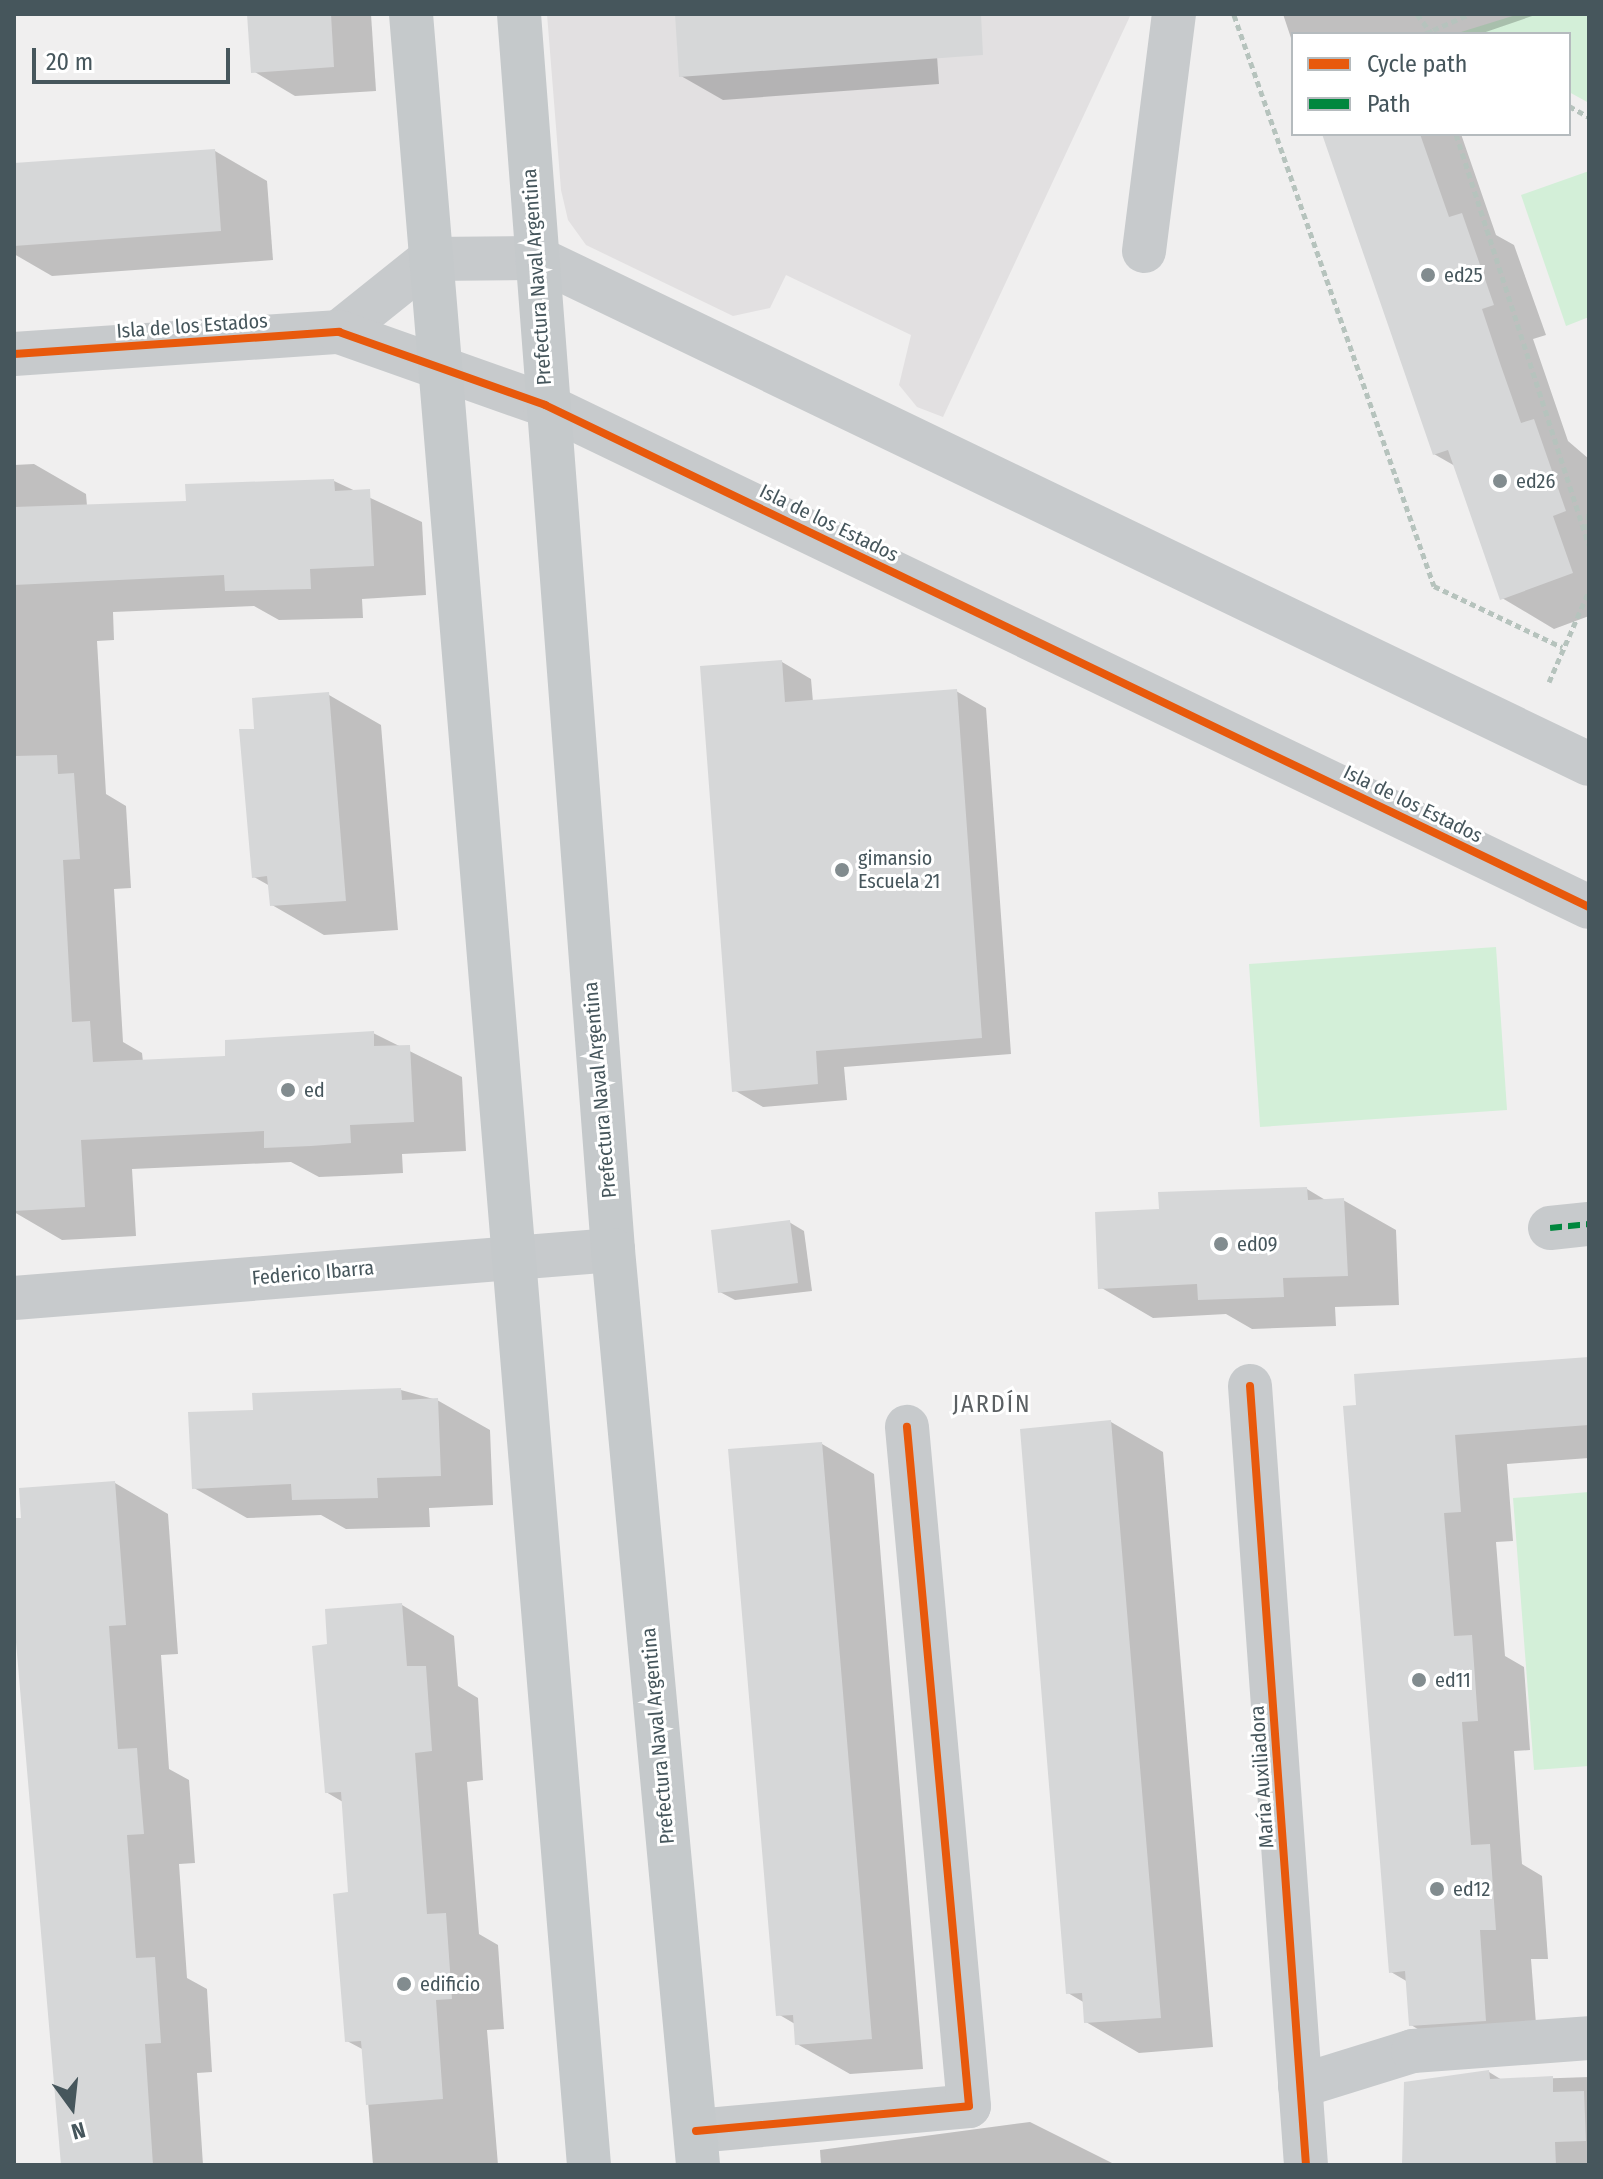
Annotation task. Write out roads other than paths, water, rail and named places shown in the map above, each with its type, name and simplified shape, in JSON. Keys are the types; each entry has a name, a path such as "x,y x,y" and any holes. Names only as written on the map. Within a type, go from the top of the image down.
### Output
{"main road":[{"path":"411,14 510,1256 589,2165"},
{"name":"Prefectura Naval Argentina","path":"519,14 545,405 613,1250 697,2148"}],"street":[{"path":"1144,251 1174,14"},
{"path":"339,332 430,259 537,258 1589,764"},
{"name":"Isla de los Estados","path":"14,354 339,332 439,372 545,405 1589,907"},
{"name":"Federico Ibarra","path":"14,1298 613,1250"},
{"name":"María Auxiliadora","path":"1250,1386 1306,2165"},
{"path":"697,2148 969,2106 907,1427"},
{"path":"1300,2086 1413,2051 1589,2038"}],"place":[{"name":"ed25","path":"1428,275"},
{"name":"ed26","path":"1500,481"},
{"name":"gimansio Escuela 21","path":"842,870"},
{"name":"ed","path":"288,1090"},
{"name":"ed09","path":"1221,1244"},
{"name":"ed11","path":"1419,1680"},
{"name":"ed12","path":"1437,1889"},
{"name":"edificio","path":"404,1984"}],"district":[{"name":"JARDÍN","path":"992,1405"}]}
